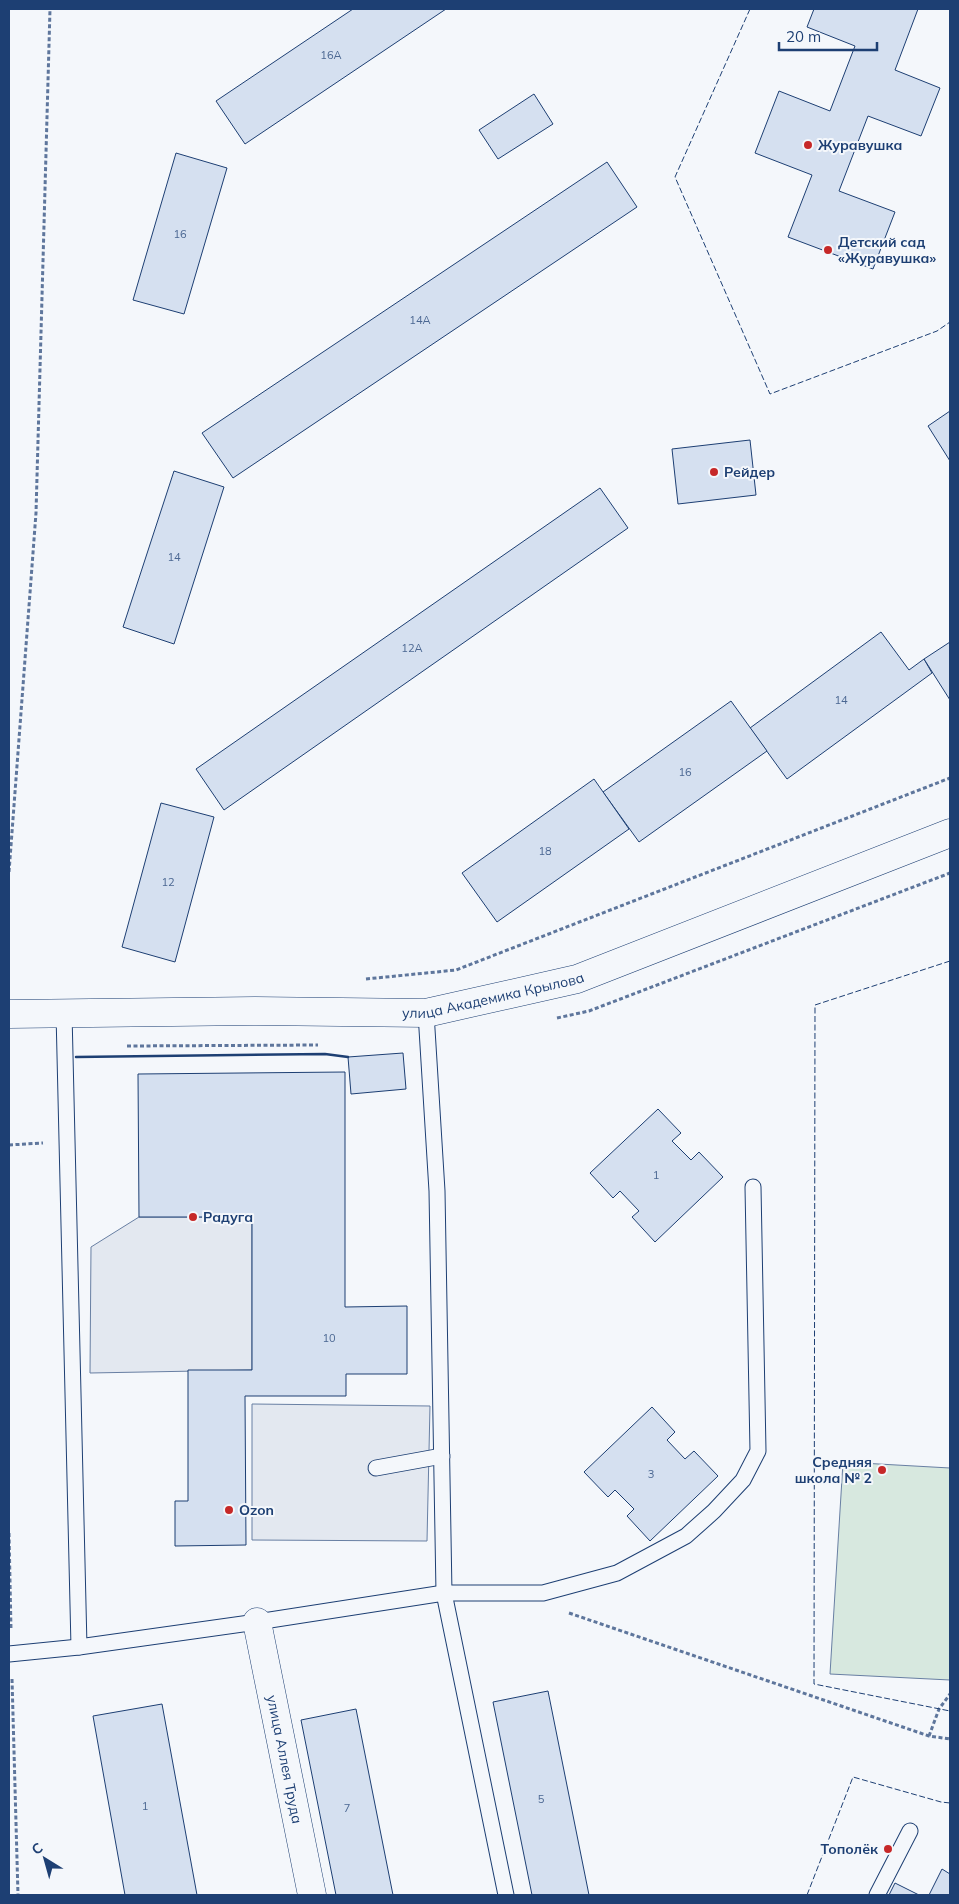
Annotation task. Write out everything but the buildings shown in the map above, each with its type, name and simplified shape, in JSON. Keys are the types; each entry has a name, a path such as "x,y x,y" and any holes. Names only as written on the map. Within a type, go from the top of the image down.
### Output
{"street":[{"name":"улица Академика Крылова","path":"9,1014 255,1011 426,1012 577,979 950,833"},
{"name":"улица Аллея Труда","path":"257,1622 312,1895"}],"lane":[{"path":"426,1012 437,1191 444,1593 506,1895"},
{"path":"64,1013 79,1647"},
{"path":"10,1654 79,1647 257,1622 444,1593 543,1594 617,1573 686,1536 714,1511 742,1480 758,1451 753,1187"},
{"path":"376,1468 442,1456"},
{"path":"877,1895 910,1830"}],"path":[{"path":"9,872 36,513 50,9"},
{"path":"357,980 456,970 950,778"},
{"path":"9,1145 36,1143"},
{"path":"9,1533 10,1654 18,1895"},
{"path":"543,1594 560,1610 929,1736 950,1739"},
{"path":"929,1736 940,1709 950,1694"}],"shaded area":[{"path":"139,1217 252,1217 252,1370 90,1373 91,1247"},
{"path":"252,1404 430,1406 427,1541 252,1540"},
{"path":"843,1462 950,1468 950,1680 830,1674"}],"fence":[{"path":"750,9 675,177 770,394 937,331 950,322"},
{"path":"950,961 815,1005 814,1684 950,1711"},
{"path":"807,1895 853,1777 950,1803"}],"wall":[{"path":"76,1057 325,1054 348,1057"}],"place":[{"name":"Журавушка","path":"808,145"},
{"name":"Детский сад «Журавушка»","path":"828,250"},
{"name":"Рейдер","path":"714,472"},
{"name":"Радуга","path":"193,1217"},
{"name":"Средняя школа № 2","path":"882,1470"},
{"name":"Ozon","path":"229,1510"},
{"name":"Тополёк","path":"888,1849"}]}
